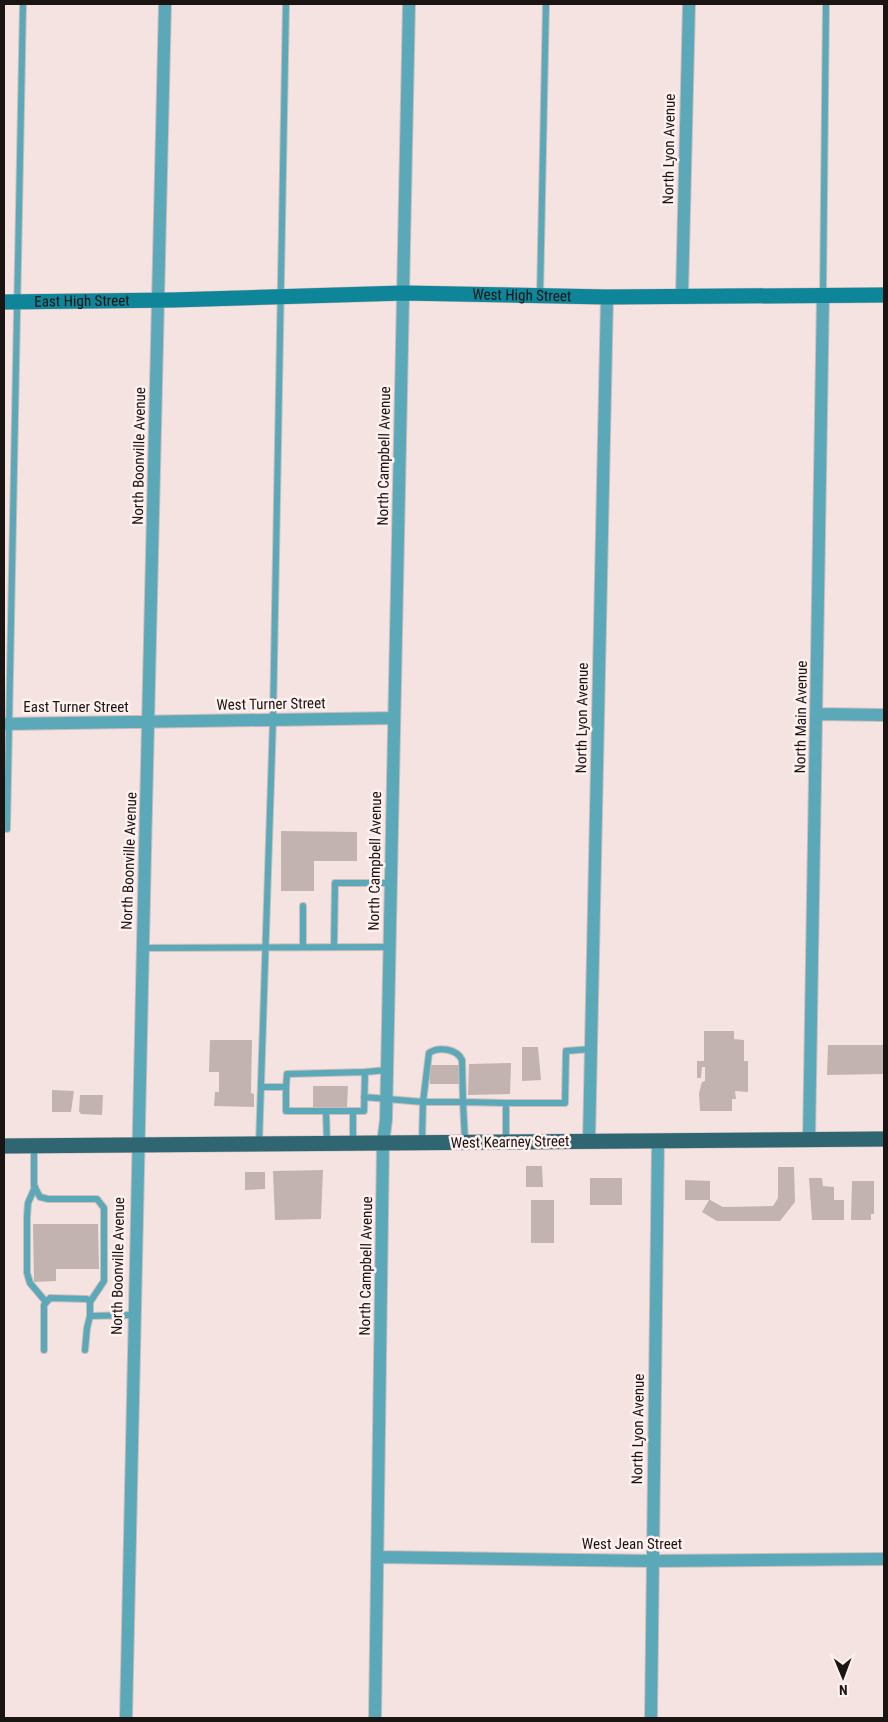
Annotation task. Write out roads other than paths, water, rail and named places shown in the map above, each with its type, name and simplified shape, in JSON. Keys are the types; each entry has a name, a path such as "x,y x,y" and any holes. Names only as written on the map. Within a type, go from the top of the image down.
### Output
{"main road":[{"name":"West Kearney Street","path":"4,1146 884,1139"}],"street":[{"name":"North Boonville Avenue","path":"126,1718 136,1146 149,723 165,4"},
{"name":"North Campbell Avenue","path":"375,1718 379,1557 383,1143 387,1070 409,4"},
{"name":"North Lyon Avenue","path":"682,296 689,4"},
{"name":"West High Street","path":"158,301 404,293 607,297 884,295"},
{"name":"North Main Avenue","path":"809,1140 818,714 823,295"},
{"name":"North Lyon Avenue","path":"589,1141 607,297"},
{"name":"East High Street","path":"10,302 158,301"},
{"path":"818,714 884,715"},
{"name":"West Turner Street","path":"149,723 394,718"},
{"name":"East Turner Street","path":"6,724 149,723"},
{"name":"North Lyon Avenue","path":"651,1718 658,1140"},
{"name":"West Jean Street","path":"379,1557 652,1561 884,1560"}],"lane":[{"path":"7,829 6,724 10,302 23,4"},
{"path":"259,1144 272,720 286,4"},
{"path":"540,296 546,4"},
{"path":"823,295 826,4"},
{"path":"334,947 335,884 390,883"},
{"path":"302,947 303,906"},
{"path":"142,948 389,947"},
{"path":"422,1143 426,1060 429,1053 434,1049 450,1050 460,1054 462,1060 465,1142"},
{"path":"364,1097 423,1102 565,1103 566,1051 592,1049"},
{"path":"365,1072 364,1111 286,1111 287,1074 387,1070"},
{"path":"261,1087 286,1087"},
{"path":"506,1103 506,1142"},
{"path":"353,1111 353,1143"},
{"path":"326,1112 327,1144"},
{"path":"34,1146 35,1187 28,1204 27,1272 30,1283 46,1302"},
{"path":"35,1187 40,1197 48,1199 98,1199 104,1208 104,1281 90,1302 86,1350"},
{"path":"44,1350 44,1306 46,1302 50,1298 82,1298 90,1302"},
{"path":"90,1316 133,1316"}]}
